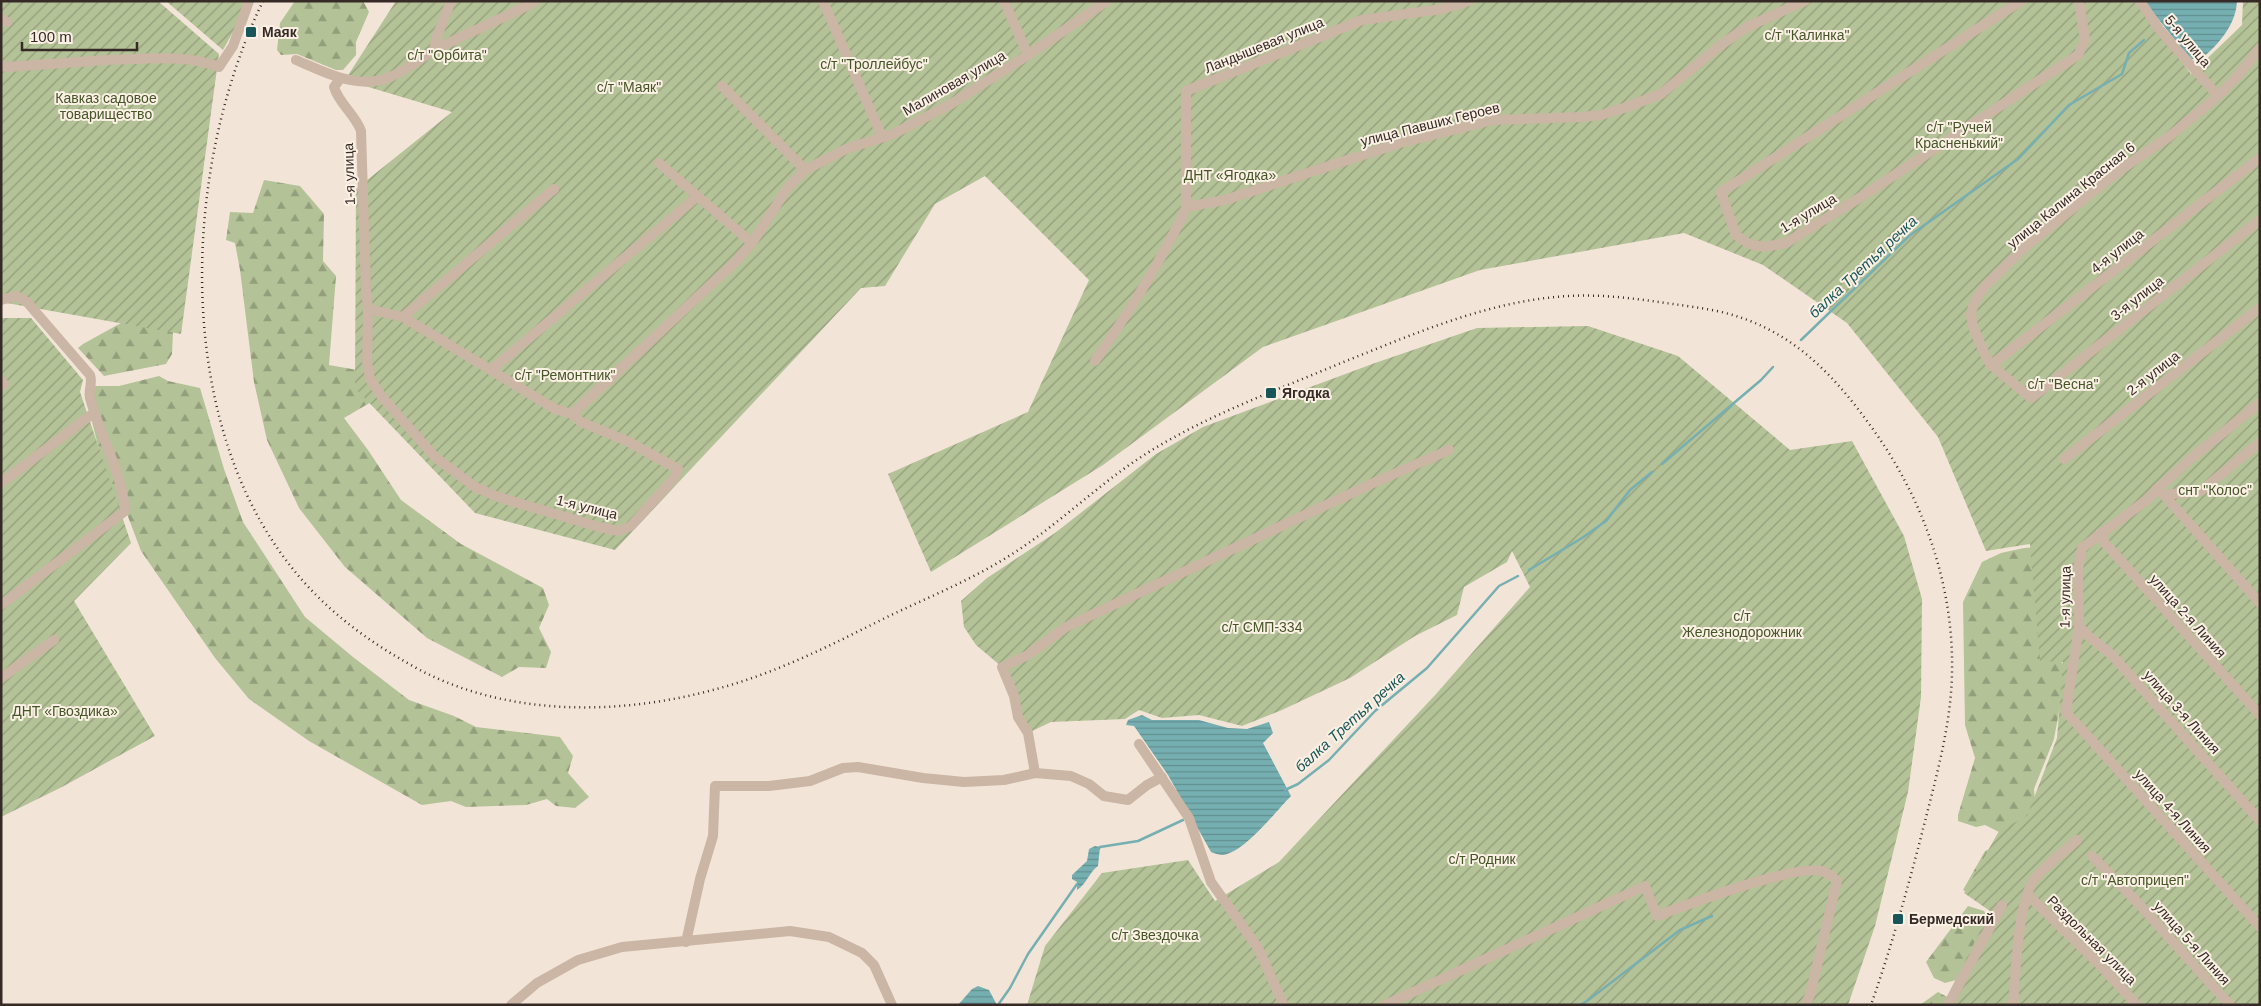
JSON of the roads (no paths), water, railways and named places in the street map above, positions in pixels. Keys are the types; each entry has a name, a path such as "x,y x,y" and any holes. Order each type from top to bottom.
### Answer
{"street":[{"path":"1,65 6,67 94,60 175,57 206,61 219,67 233,46 250,1"},
{"path":"434,51 436,39 451,1"},
{"path":"296,60 340,79 378,81 536,1"},
{"path":"823,1 882,137"},
{"path":"1004,1 1028,55"},
{"name":"Ландышевая улица","path":"1186,207 1186,91 1271,55 1362,20 1442,9 1469,1"},
{"name":"улица Павших Героев","path":"1186,207 1225,200 1341,160 1493,120 1582,117 1601,115 1624,108 1661,94 1722,44 1749,26 1805,1"},
{"name":"1-я улица","path":"2021,1 1721,192 1736,235 1750,244 1764,246 1786,244 2078,55 2085,40 2079,1"},
{"name":"5-я улица","path":"2140,1 2159,28 2218,96"},
{"name":"Малиновая улица","path":"572,414 735,262 752,243 788,187 805,170 846,149 882,137 951,104 1028,55 1103,2"},
{"name":"улица Калина Красная 6","path":"1991,365 1979,342 1972,321 1974,303 1984,287 2025,247 2120,170 2170,136 2218,96 2235,79 2260,48"},
{"name":"1-я улица","path":"340,79 334,87 337,96 357,122 361,131 368,309 367,362 370,379 382,397 435,457 475,487 498,497 599,527 619,531 631,526 675,477 678,469 627,441 581,422 572,414 555,409 403,317 368,309"},
{"path":"722,86 805,170"},
{"name":"4-я улица","path":"1991,365 2260,158"},
{"path":"659,163 752,243"},
{"path":"403,317 554,189"},
{"path":"491,370 698,196"},
{"path":"1095,361 1130,311 1157,266 1183,219 1186,207"},
{"name":"3-я улица","path":"1991,365 2031,398 2260,220"},
{"path":"1,300 17,296 23,298 43,318 90,375 92,380 90,394 115,470 124,506 122,515 1,605"},
{"name":"2-я улица","path":"2064,460 2260,308"},
{"path":"1,380 4,384 1,386"},
{"name":"1-я улица","path":"2066,712 2079,626 2079,555 2082,548 2100,533 2161,492 2194,456 2260,403"},
{"path":"1,483 95,412"},
{"path":"2161,492 2201,490 2260,442"},
{"path":"1035,773 1028,733 1018,717 1014,696 1002,667 1028,655 1066,627 1371,484 1449,450"},
{"path":"2161,492 2260,603"},
{"name":"улица 2-я Линия","path":"2100,533 2110,549 2260,716"},
{"name":"улица 3-я Линия","path":"2079,626 2112,655 2260,821"},
{"path":"1,678 54,640"},
{"name":"улица 4-я Линия","path":"2066,712 2260,927"},
{"path":"1139,744 1189,818 1211,882 1258,948 1284,1005"},
{"path":"686,942 700,879 713,836 715,786 769,786 810,781 843,768 858,767 923,778 964,782 1004,780 1035,773 1071,776 1089,784 1104,796 1128,800 1147,785 1162,777"},
{"path":"2013,1005 2021,919 2028,895 2035,877 2077,840"},
{"name":"улица 5-я Линия","path":"2092,856 2139,904 2230,1005"},
{"path":"1385,1005 1645,886 1658,916 1703,898 1804,870 1825,872 1837,881 1810,994 1805,1005"},
{"name":"Раздольная улица","path":"2028,895 2101,966 2137,1005"},
{"path":"1948,1005 2002,905"},
{"path":"510,1005 537,983 578,960 622,947 790,931 829,937 862,953 874,965 892,1005"}],"water":[{"path":"2144,1 2237,1 2230,26 2220,41 2201,59 2190,59"},
{"path":"1142,715 1152,720 1199,720 1228,728 1247,729 1269,722 1273,733 1263,743 1291,796 1240,847 1231,853 1223,855 1211,852 1168,775 1134,726 1126,725 1128,720"},
{"path":"1095,846 1100,847 1098,866 1077,890 1077,882 1072,879 1072,875 1087,861 1089,849"},
{"path":"978,986 989,990 997,1005 958,1005 972,989"}],"waterway":[{"name":"балка Третья речка","path":"1801,340 1909,236 2018,159 2069,105 2122,74 2129,53 2144,40"},
{"name":"балка Третья речка","path":"1662,464 1761,380 1773,367"},
{"name":"балка Третья речка","path":"1529,570 1606,521 1630,490 1652,472"},
{"name":"балка Третья речка","path":"1285,790 1298,784 1329,760 1375,711 1427,668 1499,586 1518,576"},
{"name":"балка Третья речка","path":"1098,850 1100,847 1138,841 1183,820"},
{"name":"балка Третья речка","path":"998,1005 1010,988 1028,954 1077,884"},
{"path":"1580,1005 1680,930 1712,916"}],"railway":[{"path":"263,1 239,58 221,118 209,181 203,245 203,310 210,374 224,435 246,493 261,523 278,550 297,574 340,617 365,636 420,670 462,688 507,700 553,706 600,707 647,703 693,695 738,683 781,667 995,565 1045,531 1133,462 1197,425 1369,352 1424,330 1481,311 1510,304 1569,296 1621,297 1717,311 1743,318 1789,341 1809,357 1845,393 1877,435 1894,462 1909,489 1933,548 1948,610 1952,673 1949,713 1945,734 1937,774 1911,876 1871,1005"}],"place":[{"name":"Маяк","path":"251,32"},
{"name":"Ягодка","path":"1271,393"},
{"name":"Бермедский","path":"1898,919"}],"park label":[{"name":"с/т \"Калинка\"","path":"1807,35"},
{"name":"с/т \"Орбита\"","path":"447,55"},
{"name":"с/т \"Троллейбус\"","path":"874,64"},
{"name":"с/т \"Маяк\"","path":"629,87"},
{"name":"Кавказ садовое товарищество","path":"106,106"},
{"name":"с/т \"Ручей Красненький\"","path":"1959,136"},
{"name":"ДНТ «Ягодка»","path":"1230,175"},
{"name":"с/т \"Ремонтник\"","path":"565,375"},
{"name":"с/т \"Весна\"","path":"2063,384"},
{"name":"снт \"Колос\"","path":"2215,490"},
{"name":"с/т Железнодорожник","path":"1742,624"},
{"name":"с/т СМП-334","path":"1262,627"},
{"name":"ДНТ «Гвоздика»","path":"65,711"},
{"name":"с/т Родник","path":"1482,859"},
{"name":"с/т \"Автоприцеп\"","path":"2135,880"},
{"name":"с/т Звездочка","path":"1155,935"}]}
